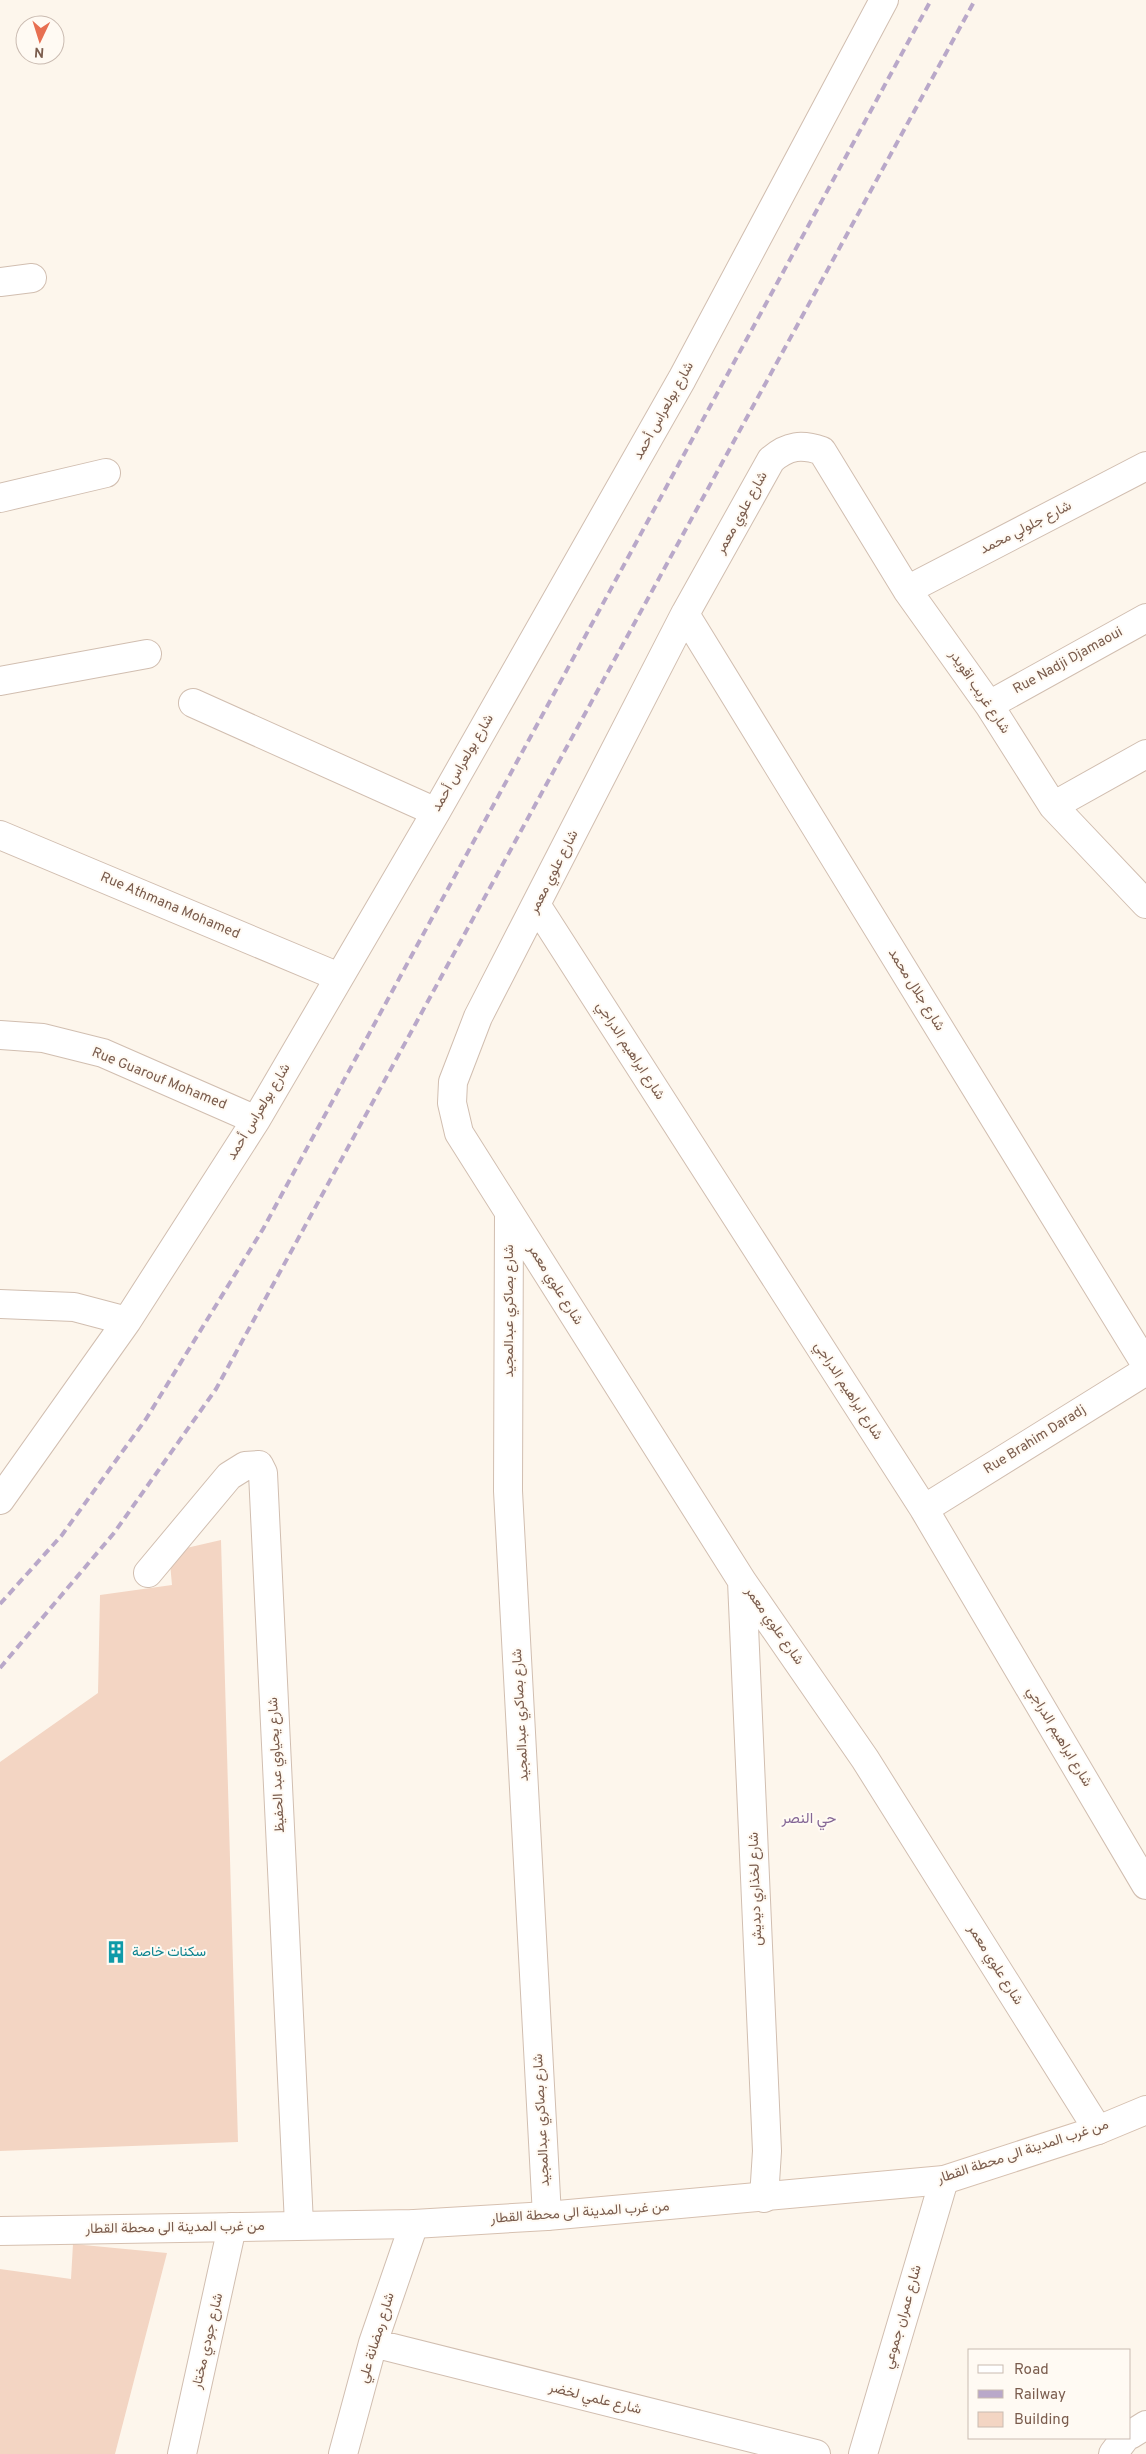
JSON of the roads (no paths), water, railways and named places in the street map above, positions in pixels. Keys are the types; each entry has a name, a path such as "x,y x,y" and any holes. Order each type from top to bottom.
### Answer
{"street":[{"name":"شارع بولعراس أحمد","path":"0,1500 127,1321 256,1120 436,812 682,379 884,0"},
{"path":"0,282 32,278"},
{"name":"شارع علوي معمر","path":"832,465 822,451 806,445 786,450 771,460 685,614 478,1018 453,1082 452,1103 459,1133 509,1214 742,1581 865,1759 1098,2130"},
{"name":"شارع غريب اقويدر","path":"832,465 907,590 989,705 1053,806 1145,902"},
{"name":"شارع جلولي محمد","path":"907,590 1146,466"},
{"path":"0,498 106,473"},
{"name":"شارع جلال محمد","path":"685,614 1146,1366"},
{"name":"Rue Nadji Djamaoui","path":"989,705 1146,618"},
{"path":"0,681 147,654"},
{"path":"193,703 436,812"},
{"path":"1053,806 1146,754"},
{"name":"Rue Athmana Mohamed","path":"0,835 339,977"},
{"name":"شارع ابراهيم الدراجي","path":"537,906 924,1509 1146,1885"},
{"name":"Rue Guarouf Mohamed","path":"0,1035 43,1038 103,1053 256,1120"},
{"name":"شارع بصاكري عبدالمجيد","path":"509,1214 508,1491 547,2216"},
{"path":"0,1304 74,1307 127,1321"},
{"name":"Rue Brahim Daradj","path":"924,1509 1146,1371"},
{"name":"شارع يحياوي عبد الحفيظ","path":"148,1573 229,1476 244,1466 259,1465 263,1473 299,2224"},
{"name":"شارع لخذاري ديديش","path":"742,1581 767,2151 764,2198"},
{"name":"من غرب المدينة الى محطة القطار","path":"0,2231 299,2224 414,2224 547,2216 764,2198 944,2180 1098,2130 1146,2110"},
{"name":"شارع عمران جموعي","path":"863,2454 944,2180"},
{"name":"شارع رمضانة علي","path":"343,2454 373,2344 414,2224"},
{"name":"شارع جودي مختار","path":"182,2454 232,2227"},
{"name":"شارع علمي لخضر","path":"373,2344 816,2454"},
{"path":"1131,2434 1146,2425"},
{"path":"1113,2454 1124,2439"}],"railway":[{"path":"0,1604 62,1535 146,1419 263,1229 931,0"},
{"path":"0,1668 114,1533 216,1389 975,0"}],"place":[{"name":"سكنات خاصة","path":"116,1952"}],"district":[{"name":"حي النصر","path":"809,1819"}]}
